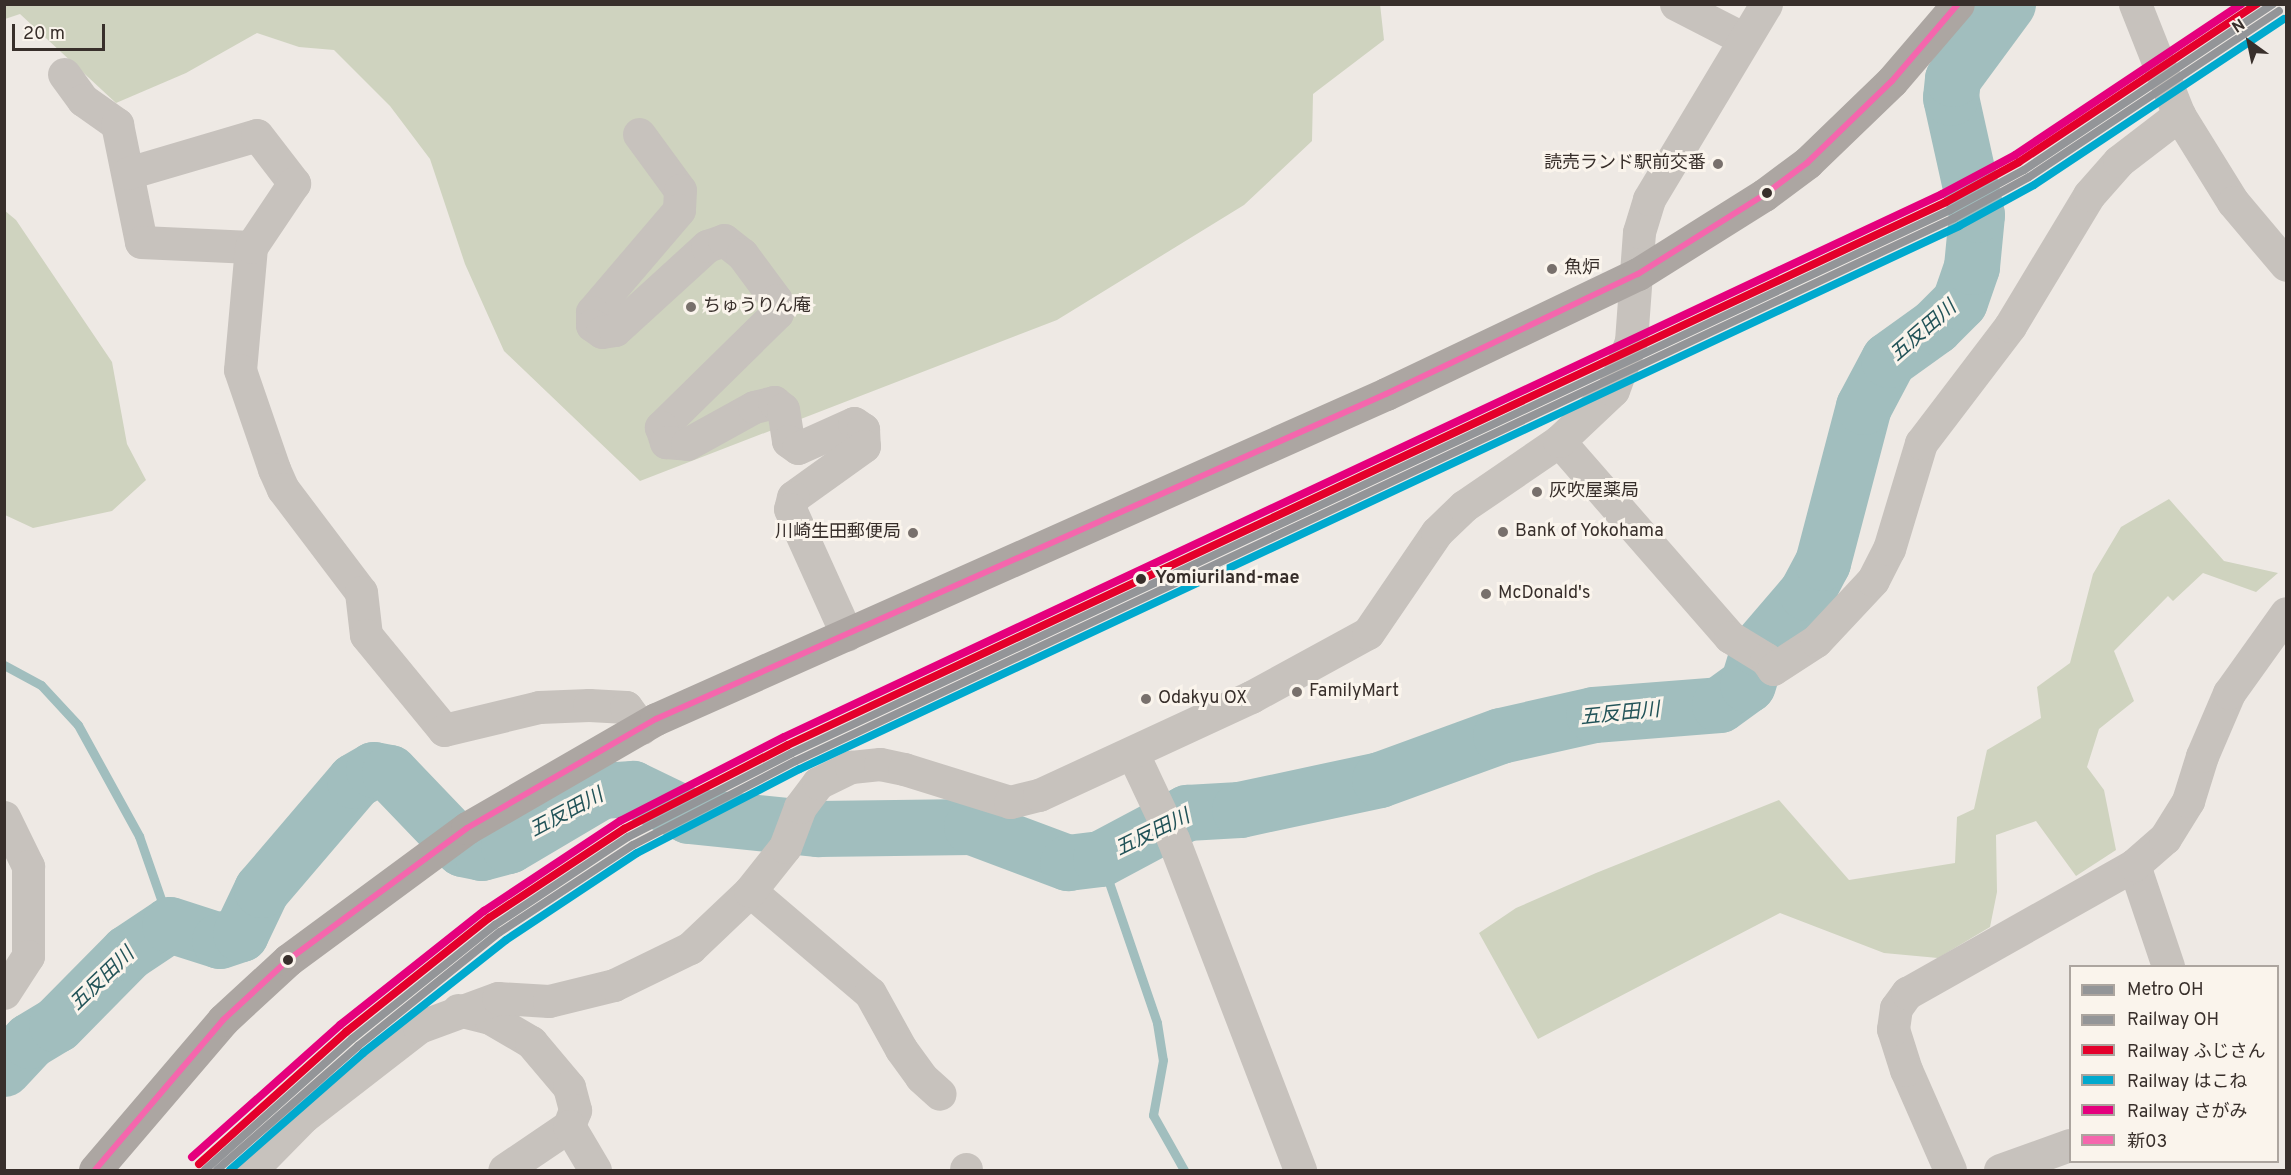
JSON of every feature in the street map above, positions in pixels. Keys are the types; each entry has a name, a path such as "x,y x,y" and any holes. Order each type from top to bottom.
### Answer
{"main road":[{"path":"95,1170 223,1020 288,960 467,828 640,728 1386,394 1638,274 1764,195 1807,162 1892,81 1958,4"}],"street":[{"path":"1676,4 1744,39"},
{"path":"251,1170 303,1117 370,1061 419,1027 458,1010 498,998 549,1002 614,985 690,948 750,891 785,847 800,807 818,783 851,767 880,764 904,769 1010,802 1039,795 1133,754 1327,658 1368,633 1391,604 1437,532 1464,506 1559,441 1613,390 1631,341 1638,274 1639,232 1649,199 1766,4"},
{"path":"2135,4 2179,115 2233,202 2286,264"},
{"path":"64,74 83,100 117,124 141,242 251,247"},
{"path":"1559,441 1670,572 1737,643 1766,659 1773,669 1816,641 1873,580 1889,549 1921,443 2010,326 2065,228 2089,195 2120,161 2179,115"},
{"path":"639,134 680,190 679,210 592,312 592,325 602,332 615,330 707,246 724,240 742,254 776,300 777,313 661,427 666,442 687,444 754,407 774,402 783,409 788,441 798,448 854,423 863,429 864,446 793,497 790,509 847,635"},
{"path":"128,173 257,135 294,183 251,247 240,370 283,489 361,592 366,635 444,730 539,707 589,705 626,707 640,728"},
{"path":"1950,1170 1906,1070 1893,1029 1896,1008 1907,993 2134,865 2165,838 2188,801 2202,756 2229,693 2286,613"},
{"path":"1133,754 1173,838 1300,1170"},
{"path":"4,817 28,866 28,956 4,993"},
{"path":"2134,865 2168,965"},
{"path":"750,891 870,993 908,1059 940,1094"},
{"path":"458,1010 490,1018 531,1042 569,1087 575,1110 569,1126 504,1170"},
{"path":"569,1126 595,1170"},
{"path":"2000,1170 2069,1145"}],"green space":[{"path":"5,4 1380,4 1384,40 1313,94 1312,141 1244,205 1057,320 640,481 504,351 465,264 430,159 390,106 334,50 299,47 257,33 186,73 116,103 20,14 5,19"},
{"path":"4,210 16,220 112,362 127,444 146,480 112,511 33,528 5,515"},
{"path":"2169,499 2224,561 2278,573 2256,592 2203,573 2173,601 2168,596 2114,651 2134,701 2099,729 2087,767 2104,790 2116,850 2076,876 2036,821 1996,835 1997,892 1990,927 1938,958 1884,953 1780,913 1538,1039 1479,933 1516,908 1596,873 1779,800 1849,880 1955,863 1957,817 1974,809 1987,750 2041,718 2037,687 2070,663 2093,574 2121,527"}],"waterway":[{"name":"五反田川","path":"4,1069 30,1041 57,1025 128,953 170,925 220,941 241,934 262,890 355,781 374,770 390,773 463,849 482,853 509,846 602,791 633,789 689,816 818,829 972,827 1068,863 1101,859 1187,813 1240,810 1380,780 1501,736 1594,715 1720,705 1748,685 1759,649 1807,593 1823,563 1864,407 1889,360 1935,327 1960,302 1972,267 1977,215 1951,98 1953,79 2008,4"},
{"path":"4,665 41,685 78,725 139,836 170,925"},
{"path":"1101,859 1157,1023 1163,1060 1153,1115 1184,1170"}],"metro line":[{"name":"OH","path":"205,1170 352,1039 495,925 628,837 792,753 1950,210 2024,170 2273,4"}],"rail line":[{"name":"さがみ","path":"192,1157 340,1025 484,911 620,821 784,737 1942,194 2015,155 2241,4"},
{"name":"ふじさん","path":"199,1164 346,1032 489,918 624,829 788,745 1946,202 2019,162 2257,4"},
{"name":"OH","path":"217,1170 358,1046 500,932 633,845 796,761 1954,218 2029,177 2279,11"},
{"name":"はこね","path":"230,1170 363,1053 506,940 637,853 800,769 1959,226 2034,185 2284,19"}],"transit line":[{"name":"新03","path":"95,1170 223,1020 288,960 467,828 656,719 1386,394 1638,274 1764,195 1807,163 1892,81 1958,4"}],"place":[{"name":"読売ランド駅前交番","path":"1718,164"},
{"name":"魚炉","path":"1552,269"},
{"name":"ちゅうりん庵","path":"691,307"},
{"name":"灰吹屋薬局","path":"1537,492"},
{"name":"Bank of Yokohama","path":"1503,532"},
{"name":"川崎生田郵便局","path":"913,533"},
{"name":"Yomiuriland-mae","path":"1141,579"},
{"name":"McDonald's","path":"1486,594"},
{"name":"FamilyMart","path":"1297,692"},
{"name":"Odakyu OX","path":"1146,699"}]}
